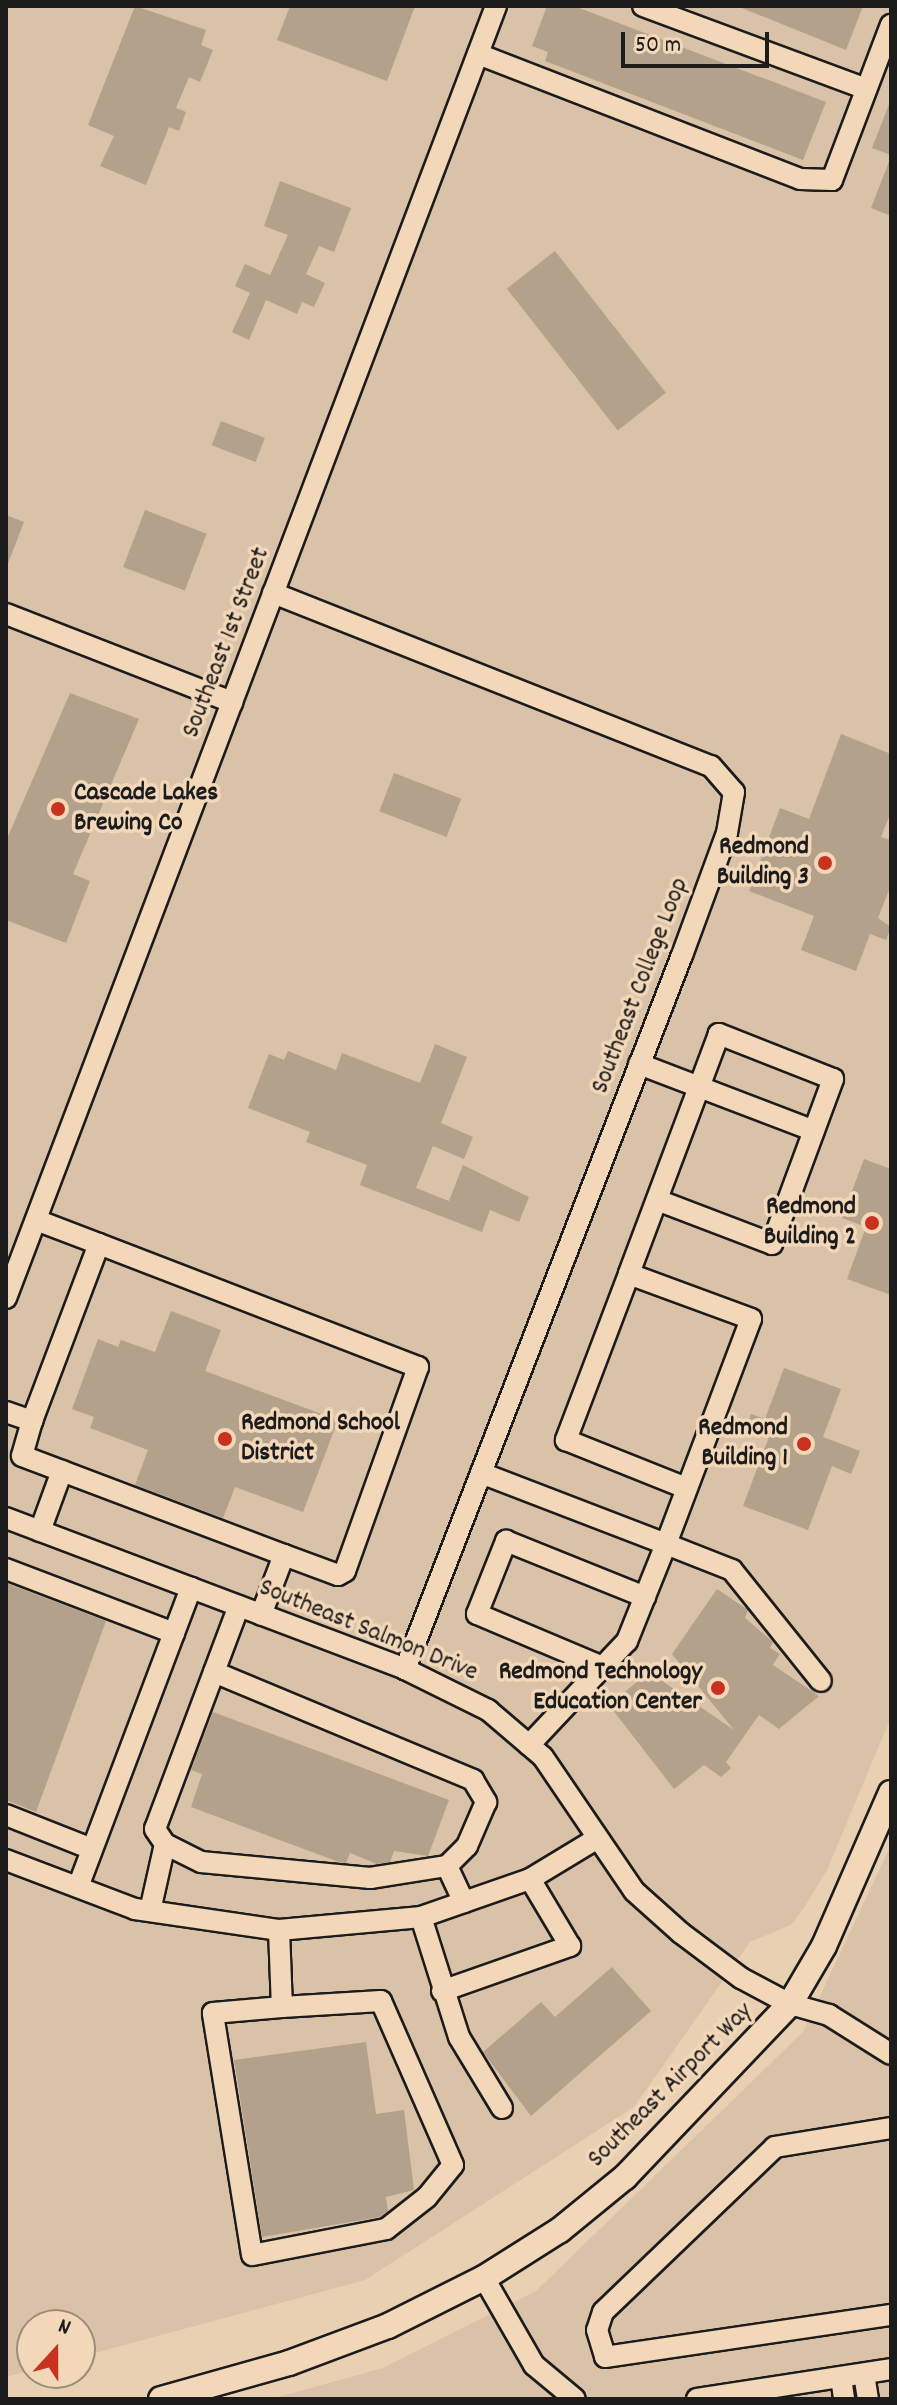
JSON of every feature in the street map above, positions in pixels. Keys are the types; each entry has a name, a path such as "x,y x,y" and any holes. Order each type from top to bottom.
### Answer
{"main road":[{"name":"Southeast Airport Way","path":"161,2399 289,2363 388,2326 484,2278 560,2230 625,2177 790,2004 824,1946 891,1793"}],"street":[{"name":"Southeast 1st Street","path":"6,1298 496,6"},
{"path":"643,6 866,89"},
{"path":"478,54 800,179 832,180 891,25"},
{"name":"Southeast College Loop","path":"273,593 711,766 727,779 734,792 727,833 405,1669"},
{"path":"6,614 232,702"},
{"path":"657,1200 772,1244 833,1079 719,1034 566,1440 686,1488"},
{"path":"639,1064 814,1131"},
{"path":"36,1220 99,1244 418,1367 345,1571 338,1575 22,1456 32,1421 99,1244"},
{"path":"529,1745 605,1668 627,1641 751,1319 629,1274"},
{"path":"6,1412 32,1421"},
{"path":"40,1531 62,1471"},
{"path":"481,1473 732,1570 821,1681"},
{"name":"Southeast Salmon Drive","path":"6,1518 405,1669 488,1710 529,1745 634,1891 681,1933 790,2004 829,2015 891,2054"},
{"path":"605,1668 477,1614 506,1541 645,1597"},
{"path":"261,1615 284,1555"},
{"path":"6,1569 174,1633"},
{"path":"78,1887 191,1588"},
{"path":"214,1672 473,1780 486,1802 467,1846 447,1866 370,1878 201,1862 165,1844 155,1829 214,1672 239,1606"},
{"path":"6,1815 92,1849"},
{"path":"6,1860 150,1911 279,1930 421,1917 530,1879 596,1839"},
{"path":"150,1911 165,1844"},
{"path":"447,1866 464,1902"},
{"path":"442,1991 570,1946 530,1879"},
{"path":"421,1917 459,2037 502,2108"},
{"path":"279,1930 282,2007"},
{"path":"381,2001 453,2165 427,2197 386,2229 252,2255 213,2013 282,2007 381,2001"},
{"path":"891,2128 775,2147 603,2312 597,2330 605,2357 891,2315"},
{"path":"484,2278 534,2365 575,2399"},
{"path":"844,2399 852,2375 863,2362 891,2356"},
{"path":"697,2399 891,2369"},
{"path":"852,2375 868,2399"}],"shaded area":[{"path":"6,6 891,6 891,1717 827,1870 803,1909 791,1925 750,1942 634,2107 365,2280 96,2353 96,2309 16,2309 16,2374 6,2377"},
{"path":"891,1845 891,2399 271,2399 383,2368 536,2291 803,2032"}],"building":[{"path":"135,6 206,30 201,45 213,50 200,82 189,77 176,108 186,112 179,131 169,127 146,185 100,166 114,136 88,125"},
{"path":"290,6 415,6 387,81 277,40"},
{"path":"547,6 574,6 826,102 803,160 545,61 548,52 532,46"},
{"path":"737,6 863,6 846,50"},
{"path":"891,102 891,155 872,148"},
{"path":"891,159 891,216 871,208"},
{"path":"280,181 351,208 334,252 319,246 306,274 325,283 314,307 302,302 297,314 266,300 249,340 232,332 250,293 235,286 245,264 270,275 288,235 264,226"},
{"path":"555,251 666,393 618,430 507,289"},
{"path":"221,421 265,438 256,462 212,445"},
{"path":"145,510 207,534 185,591 123,567"},
{"path":"6,515 24,522 7,566 6,565"},
{"path":"70,693 139,719 73,874 90,881 66,943 6,920 6,841"},
{"name":"Redmond Building 3","path":"841,734 891,754 891,812 881,837 891,840 891,885 878,918 891,927 886,940 870,934 856,971 801,950 814,916 749,891 780,808 809,819"},
{"path":"394,773 461,799 447,837 379,811"},
{"path":"435,1044 467,1057 441,1123 473,1137 464,1159 433,1146 416,1188 449,1201 463,1165 529,1197 519,1222 490,1210 482,1232 360,1185 367,1165 306,1142 310,1132 248,1108 269,1054 284,1060 288,1051 336,1070 342,1053 420,1083"},
{"name":"Redmond Building 2","path":"864,1159 891,1169 891,1295 847,1279 866,1227 842,1218"},
{"name":"Redmond School District","path":"171,1311 221,1330 205,1371 338,1420 303,1512 235,1487 223,1518 135,1485 148,1450 90,1428 94,1417 72,1409 98,1339 118,1347 121,1340 155,1352"},
{"name":"Redmond Building 1","path":"784,1368 841,1389 823,1437 860,1451 851,1474 832,1466 808,1530 743,1506 769,1437 746,1428 751,1414 765,1419"},
{"path":"6,1583 106,1621 36,1812 6,1800"},
{"name":"Redmond Technology Education Center","path":"717,1589 748,1610 745,1618 773,1642 770,1648 780,1654 773,1665 819,1696 779,1729 759,1715 726,1762 731,1768 721,1777 704,1765 674,1789 609,1705 649,1672 734,1730 672,1654"},
{"path":"213,1712 449,1800 428,1856 394,1851 390,1862 377,1864 350,1853 346,1863 339,1862 191,1807 202,1774 191,1770"},
{"path":"612,1967 651,2011 531,2116 483,2052 541,2002 555,2017"},
{"path":"366,2042 376,2114 404,2110 414,2190 386,2197 388,2211 380,2217 262,2237 234,2060"}],"place":[{"name":"Cascade Lakes Brewing Co","path":"58,809"},
{"name":"Redmond Building 3","path":"825,863"},
{"name":"Redmond Building 2","path":"872,1223"},
{"name":"Redmond School District","path":"225,1439"},
{"name":"Redmond Building 1","path":"804,1444"},
{"name":"Redmond Technology Education Center","path":"718,1688"}]}
